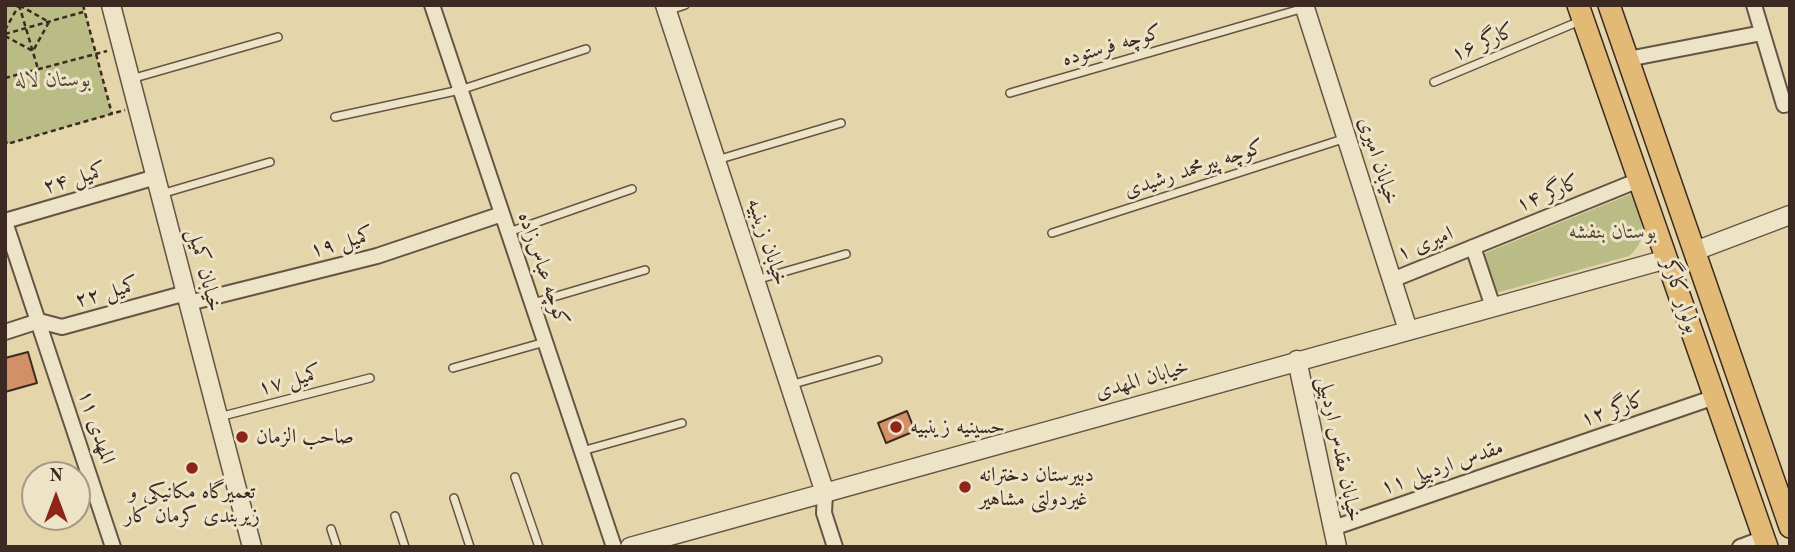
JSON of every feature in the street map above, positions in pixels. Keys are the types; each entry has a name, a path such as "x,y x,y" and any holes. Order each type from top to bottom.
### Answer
{"main road":[{"name":"بولوار کارگر","path":"1609,5 1790,527"},
{"name":"بولوار کارگر","path":"1581,13 1765,542"},
{"path":"1733,450 1761,441"}],"street":[{"name":"خیابان کمیل","path":"111,5 252,547"},
{"name":"کوچه عباس‌زاده","path":"432,5 614,547"},
{"path":"1754,5 1787,104"},
{"name":"خیابان امیری","path":"1304,7 1408,330"},
{"name":"خیابان زینبیه","path":"666,8 825,493"},
{"path":"1628,59 1762,33"},
{"name":"کارگر ۱۴","path":"1473,247 1639,180"},
{"name":"کمیل ۲۴","path":"5,221 158,186"},
{"name":"کمیل ۱۹","path":"188,298 377,256 502,214"},
{"path":"1695,251 1790,215"},
{"name":"المهدی ۱۱","path":"5,221 113,547"},
{"path":"1473,247 1493,307"},
{"name":"امیری ۱","path":"1392,280 1473,247"},
{"name":"خیابان المهدی","path":"630,547 1667,258"},
{"name":"کمیل ۲۲","path":"39,321 61,327 188,298"},
{"path":"5,332 39,321"},
{"name":"خیابان مقدس اردبیلی","path":"1297,360 1338,547"},
{"name":"کارگر ۱۲","path":"1524,463 1715,397"},
{"name":"مقدس اردبیلی ۱۱","path":"1333,528 1524,463"},
{"path":"825,493 824,513 835,547"},
{"path":"1740,547 1765,542"}],"lane":[{"path":"666,8 685,5"},
{"name":"کوچه فرستوده","path":"1010,93 1304,7"},
{"name":"کارگر ۱۶","path":"1434,82 1581,13"},
{"path":"131,79 278,37"},
{"path":"335,117 460,90 586,48"},
{"path":"716,160 841,123"},
{"name":"کوچه پیرمحمد رشیدی","path":"1052,233 1346,138"},
{"path":"158,186 270,162"},
{"path":"508,232 632,189"},
{"path":"755,280 846,254"},
{"path":"532,303 645,270"},
{"path":"453,368 545,342"},
{"path":"790,385 878,360"},
{"name":"کمیل ۱۷","path":"219,418 370,378"},
{"path":"582,452 682,423"},
{"path":"515,477 539,547"},
{"path":"454,498 470,547"},
{"path":"395,516 405,547"},
{"path":"331,529 337,547"}],"path":[{"path":"19,5 49,22"},
{"path":"5,33 19,5 38,69"},
{"path":"5,139 6,145 112,114 83,5"},
{"path":"5,33 84,12"},
{"path":"33,51 49,22"},
{"path":"5,33 33,51"},
{"path":"5,78 95,54"}],"green space":[{"name":"بوستان لاله","path":"5,5 83,5 112,114 7,144"},
{"name":"بوستان بنفشه","path":"1631,194 1642,226 1642,234 1636,249 1629,256 1496,293 1483,254"}],"building":[{"path":"28,352 37,383 5,392 5,358"},
{"name":"حسینیه زینبیه","path":"907,411 915,431 886,443 878,423"}],"place":[{"name":"حسینیه زینبیه","path":"896,427"},
{"name":"صاحب الزمان","path":"242,437"},
{"name":"تعمیرگاه مکانیکی و زیربندی کرمان کار","path":"192,468"},
{"name":"دبیرستان دخترانه غیردولتی مشاهیر","path":"965,487"}]}
